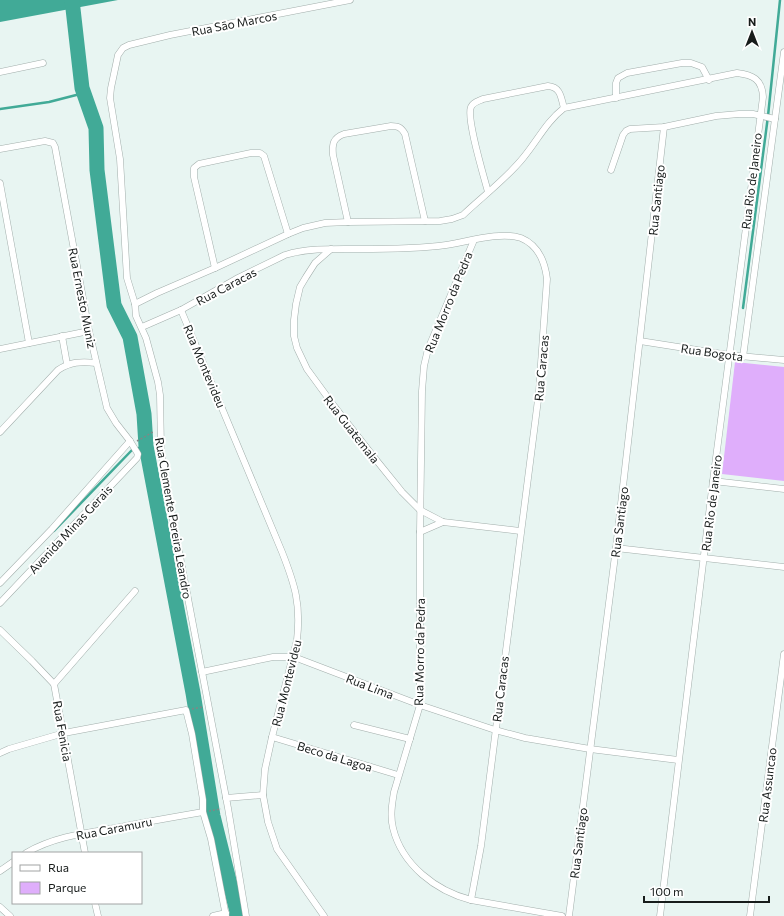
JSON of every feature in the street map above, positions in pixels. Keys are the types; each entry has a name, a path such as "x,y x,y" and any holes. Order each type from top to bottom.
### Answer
{"street":[{"name":"Rua Sāo Marcos","path":"120,51 129,45 170,35 350,0"},
{"name":"Rua Clemente Pereira Leandro","path":"120,51 112,79 110,98 120,159 127,278 135,304 136,316 142,327 154,362 158,382 160,395 159,428 165,476 226,798 246,916"},
{"name":"Rua Rio de Janeiro","path":"743,356 784,52"},
{"path":"135,304 288,234 315,225 348,222 440,221 463,215 520,162 554,116 564,108 616,98 709,80 702,67 691,62 682,62 627,74 618,78 616,83 616,98"},
{"path":"0,72 43,63"},
{"name":"Rua Rio de Janeiro","path":"660,916 713,481 763,97 763,90 758,81 752,76 746,74 737,73 709,80"},
{"path":"488,192 470,120 471,107 475,102 483,99 553,86 558,89 564,108"},
{"path":"612,170 621,138 626,131 664,127 716,116 746,113 774,119"},
{"path":"348,222 333,155 332,148 334,140 338,136 344,134 391,126 402,128 405,134 425,221"},
{"name":"Rua Santiago","path":"569,916 616,548 664,127"},
{"name":"Rua Ernesto Muniz","path":"0,150 45,141 53,143 55,147 89,331 107,408 116,423 133,443 138,454"},
{"path":"215,268 194,177 194,168 199,164 251,153 260,153 264,156 288,234"},
{"path":"0,183 29,343"},
{"name":"Rua Caracas","path":"142,327 181,310 236,280 285,255 294,252 331,249 445,245 501,236 520,238 534,247 541,256 546,270 547,288 539,392 520,531 481,846 471,900"},
{"name":"Rua Morro da Pedra","path":"474,240 428,350 424,366 422,391 420,510 420,705 398,775 392,804 392,827 396,840 408,859 423,876 445,891 471,900 562,916"},
{"name":"Rua Guatemala","path":"331,249 315,263 300,287 296,304 294,336 297,348 307,369 334,406 402,492 420,510 443,522 520,531"},
{"name":"Rua Montevideu","path":"181,310 292,580 297,597 299,623 294,658 272,737 265,768 263,795 268,822 278,849 285,862 324,916"},
{"path":"0,349 89,331"},
{"path":"62,336 66,364"},
{"name":"Rua Bogota","path":"640,341 730,355 784,360"},
{"path":"0,432 50,378 66,364 86,362 96,363"},
{"name":"Avenida Minas Gerais","path":"0,583 133,443"},
{"name":"Avenida Minas Gerais","path":"0,603 137,458 138,454"},
{"path":"713,481 784,490"},
{"path":"420,532 443,522"},
{"path":"616,548 784,567"},
{"path":"54,684 134,591"},
{"name":"Rua Fenicia","path":"0,630 54,684 85,852"},
{"name":"Rua Assuncao","path":"750,916 784,654"},
{"name":"Rua Lima","path":"202,672 273,657 294,658 420,705 495,730 525,738 590,749 678,760"},
{"path":"0,753 64,733 188,710 205,812 226,915 212,916"},
{"path":"354,725 410,739"},
{"name":"Beco da Lagoa","path":"272,737 398,775"},
{"path":"226,798 263,795"},
{"name":"Rua Caramuru","path":"28,852 51,841 81,834 205,812"},
{"path":"0,871 12,863"},
{"path":"95,904 98,916"},
{"path":"0,907 10,916"}],"path":[{"path":"133,443 156,430"},
{"path":"188,710 204,707"},
{"path":"205,812 224,808"}],"green space":[{"path":"735,362 784,367 784,481 722,474"}],"shaded area":[{"path":"0,0 118,0 0,22"}],"waterway":[{"path":"72,0 82,88 96,128 97,170 114,305 130,337 144,414 146,446 193,693 213,816 237,912 236,916"},
{"path":"743,308 768,116 780,0"},
{"path":"0,109 49,102 84,93"},
{"path":"54,531 132,450 146,446"}]}
